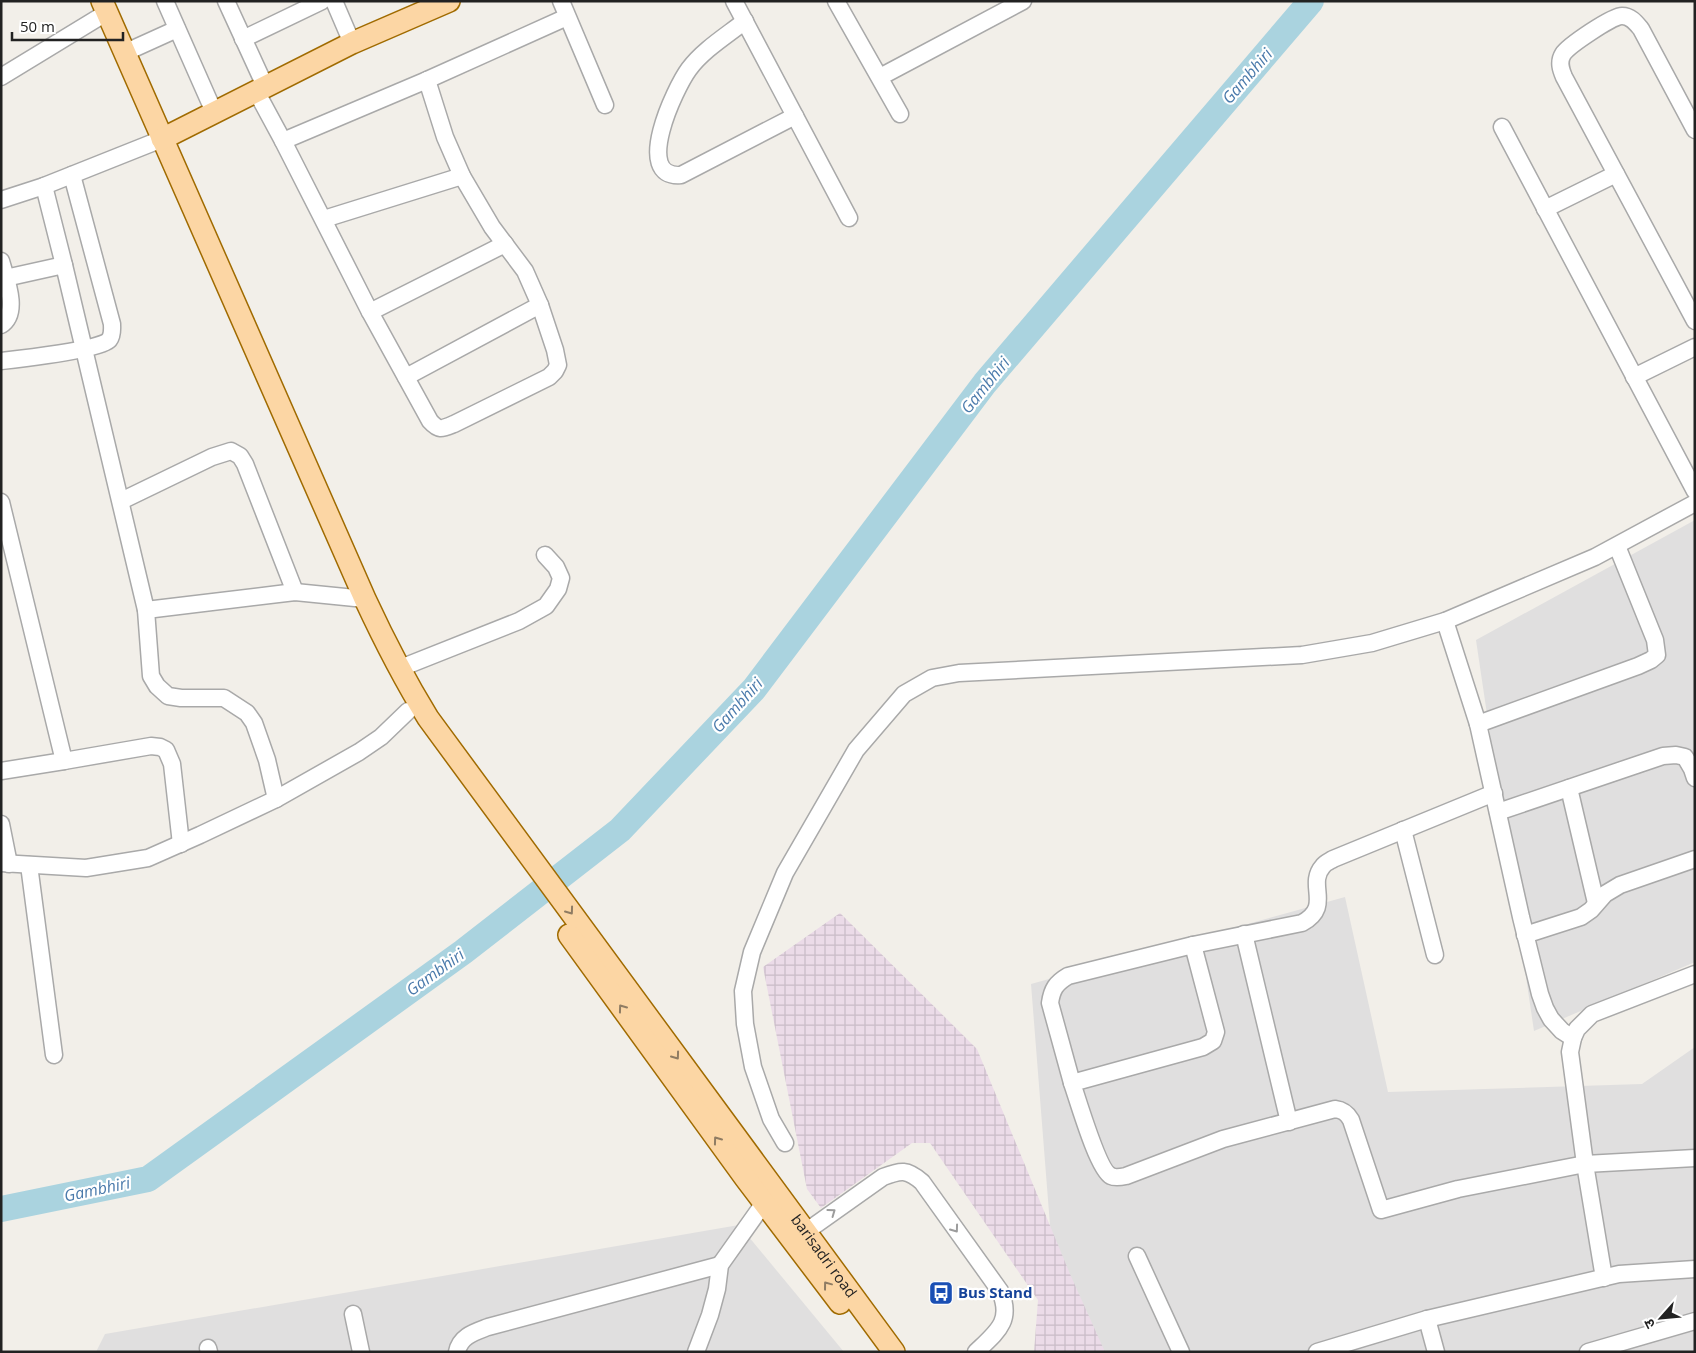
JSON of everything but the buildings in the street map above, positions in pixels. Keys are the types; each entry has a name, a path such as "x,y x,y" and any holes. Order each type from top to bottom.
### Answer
{"main road":[{"path":"162,138 352,43 449,1"},
{"path":"104,7 365,599 395,662 428,718 750,1170"},
{"path":"395,662 389,666 390,674 408,711 750,1170"},
{"name":"barisadri road","path":"750,1170 764,1203 800,1236 877,1352"},
{"name":"barisadri road","path":"750,1170 800,1236 894,1352"}],"street":[{"path":"164,1 214,112"},
{"path":"226,1 244,39 261,89 283,142 370,312 430,421 441,429 549,377 558,365 540,305 525,271 492,227 462,176 445,137 427,80"},
{"path":"244,39 322,1"},
{"path":"334,1 352,43"},
{"path":"734,1 849,218"},
{"path":"836,1 900,114"},
{"path":"880,77 1023,1"},
{"path":"1,77 104,7"},
{"path":"283,142 427,80 564,9 605,105"},
{"path":"1695,130 1641,29 1632,19 1623,16 1606,22 1562,55 1561,68 1564,77 1695,321"},
{"path":"745,21 702,55 689,69 680,84 669,108 659,140 658,162 662,170 672,176 681,175 795,116"},
{"path":"124,53 176,29"},
{"path":"1502,128 1695,491"},
{"path":"1,200 44,186 162,138"},
{"path":"1545,209 1616,174"},
{"path":"1,361 83,349 104,344 109,340 112,333 112,324 72,175"},
{"path":"324,219 462,176"},
{"path":"44,186 146,610 151,676 157,686 168,696 181,698 224,698 246,712 254,723 267,760 276,799"},
{"path":"370,312 505,244"},
{"path":"1,261 3,279 11,306 6,322 1,325"},
{"path":"3,279 64,265"},
{"path":"406,377 540,305"},
{"path":"1634,377 1695,347"},
{"path":"121,501 212,457 231,451 240,456 246,464 296,592"},
{"path":"1,502 64,761"},
{"path":"785,1143 771,1119 754,1068 745,1024 743,991 752,952 785,873 856,750 904,694 932,678 959,673 1026,671 1302,655 1372,643 1446,621 1596,557 1695,502"},
{"path":"1478,724 1638,666 1657,655 1655,640 1617,546"},
{"path":"395,662 519,621 546,606 558,589 561,578 556,567 545,555"},
{"path":"146,610 296,592 365,599"},
{"path":"1446,621 1478,724 1525,935 1545,1008 1558,1027 1572,1038"},
{"path":"1,824 5,864 86,868 148,858 276,799 359,752 381,737 408,711"},
{"path":"1,771 151,746 160,747 166,750 172,764 181,844"},
{"path":"1498,812 1663,756 1676,755 1685,757 1695,778"},
{"path":"1569,788 1596,903"},
{"path":"1494,793 1333,859 1323,866 1318,874 1319,900 1316,911 1310,918 1302,922 1193,945 1068,976 1058,981 1051,992 1050,1003 1072,1084 1103,1169 1110,1176 1126,1176 1223,1139 1334,1110 1341,1110 1348,1114 1381,1210 1458,1189 1585,1164 1695,1158"},
{"path":"1403,830 1435,954"},
{"path":"1525,935 1582,917 1605,894 1620,885 1695,859"},
{"path":"29,865 54,1055"},
{"path":"1244,934 1289,1122"},
{"path":"1072,1084 1203,1047 1213,1041 1216,1032 1193,945"},
{"path":"1604,1278 1585,1164 1570,1052 1572,1038 1577,1029 1592,1014 1695,974"},
{"path":"800,1236 883,1177 899,1171 912,1174 922,1182 1000,1291 1005,1304 1004,1319 998,1331 976,1352"},
{"path":"696,1352 710,1315 717,1288 720,1265 764,1203"},
{"path":"1137,1256 1181,1352"},
{"path":"457,1352 462,1339 475,1332 720,1265"},
{"path":"1317,1352 1342,1348 1426,1319 1619,1274 1695,1269"},
{"path":"353,1314 362,1352"},
{"path":"1426,1319 1436,1352"},
{"path":"1588,1352 1695,1321"}],"shaded area":[{"path":"1695,520 1695,962 1534,1031 1476,640"},
{"path":"1345,897 1388,1092 1642,1084 1695,1047 1695,1352 1060,1352 1031,984"},
{"path":"840,913 977,1049 1070,1274 1105,1352 1034,1352 1038,1300 930,1143 912,1143 821,1208 807,1189 763,967"},
{"path":"739,1225 844,1352 96,1352 105,1334"}],"waterway":[{"name":"Gambhiri","path":"1,1209 148,1179 463,952 620,830 754,689 985,383 1311,1"}],"place":[{"name":"Bus Stand","path":"941,1293"}]}
